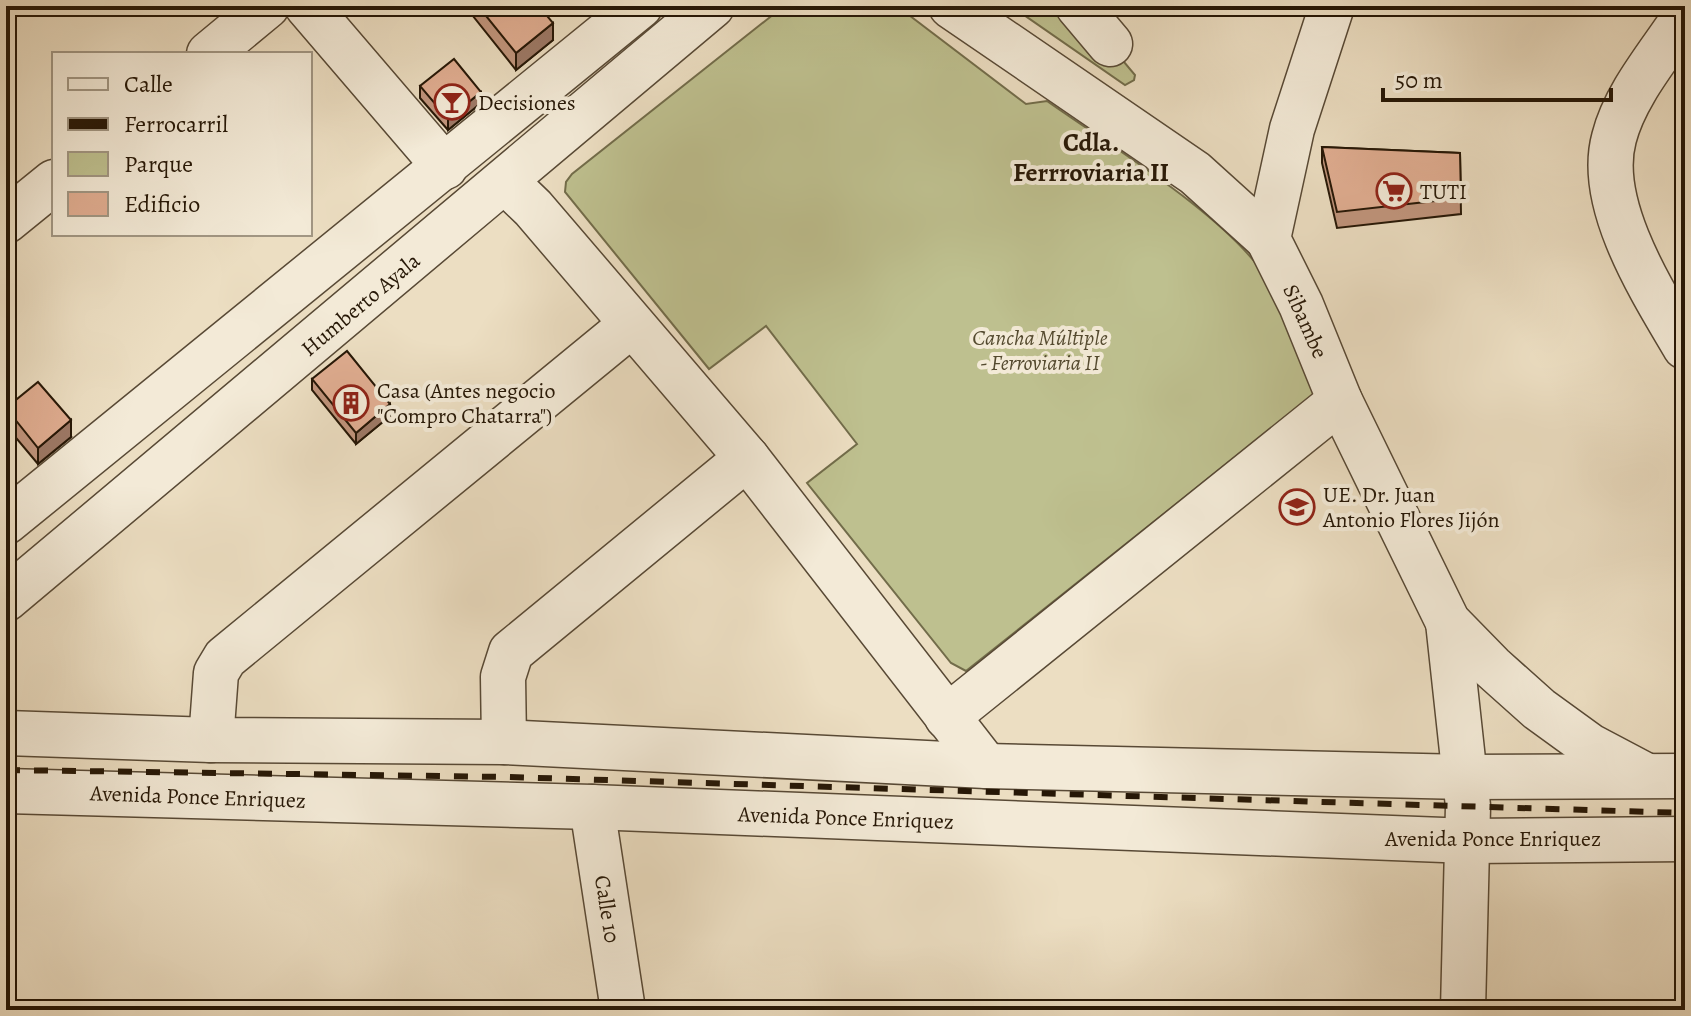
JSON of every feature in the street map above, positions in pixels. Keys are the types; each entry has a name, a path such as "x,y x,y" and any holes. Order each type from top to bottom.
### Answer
{"street":[{"path":"211,52 267,6"},
{"path":"307,6 445,167"},
{"name":"Humberto Ayala","path":"6,599 712,6"},
{"path":"951,6 1195,173 1268,239 1292,129 1332,6"},
{"path":"1078,6 1110,44"},
{"path":"6,522 445,167 616,14"},
{"path":"1685,16 1627,107 1614,138 1609,177 1618,214 1660,305 1685,347"},
{"path":"506,182 533,208 747,458 986,766"},
{"path":"6,221 52,184"},
{"name":"Sibambe","path":"1268,239 1301,305 1340,401 1448,622 1539,709 1590,746 1665,776"},
{"path":"211,740 216,673 225,658 631,325"},
{"path":"947,717 1340,401"},
{"path":"504,742 503,677 511,652 747,458"},
{"name":"Sibambe","path":"1448,622 1469,841 1463,1010"},
{"path":"6,733 211,740 504,742 986,766 1465,777 1665,776"},
{"name":"Avenida Ponce Enriquez","path":"6,791 592,807 1469,841 1685,839"},
{"name":"Calle 10","path":"592,807 623,1010"}],"green space":[{"name":"Cancha Múltiple - Ferroviaria II","path":"784,6 897,6 1026,104 1047,101 1166,183 1225,231 1267,279 1288,320 1317,392 966,671 951,663 807,483 857,444 766,326 709,369 565,192 566,182 572,174"},
{"path":"1011,6 1077,6 1135,75 1134,80 1125,85"}],"building":[{"path":"478,6 539,6 553,23 516,53"},
{"name":"Decisiones","path":"454,59 481,92 448,119 420,86"},
{"name":"TUTI","path":"1322,147 1460,153 1461,198 1337,212"},
{"name":"Casa (Antes negocio \"Compro Chatarra\")","path":"347,351 390,404 356,433 312,379"},
{"path":"38,382 71,420 38,448 6,408"}],"railway":[{"path":"6,770 507,777 1685,813"}],"place":[{"name":"Decisiones","path":"452,102"},
{"name":"TUTI","path":"1394,191"},
{"name":"Casa (Antes negocio \"Compro Chatarra\")","path":"351,403"},
{"name":"UE. Dr. Juan Antonio Flores Jijón","path":"1297,507"}],"district":[{"name":"Cdla. Ferrroviaria II","path":"1091,157"}]}
